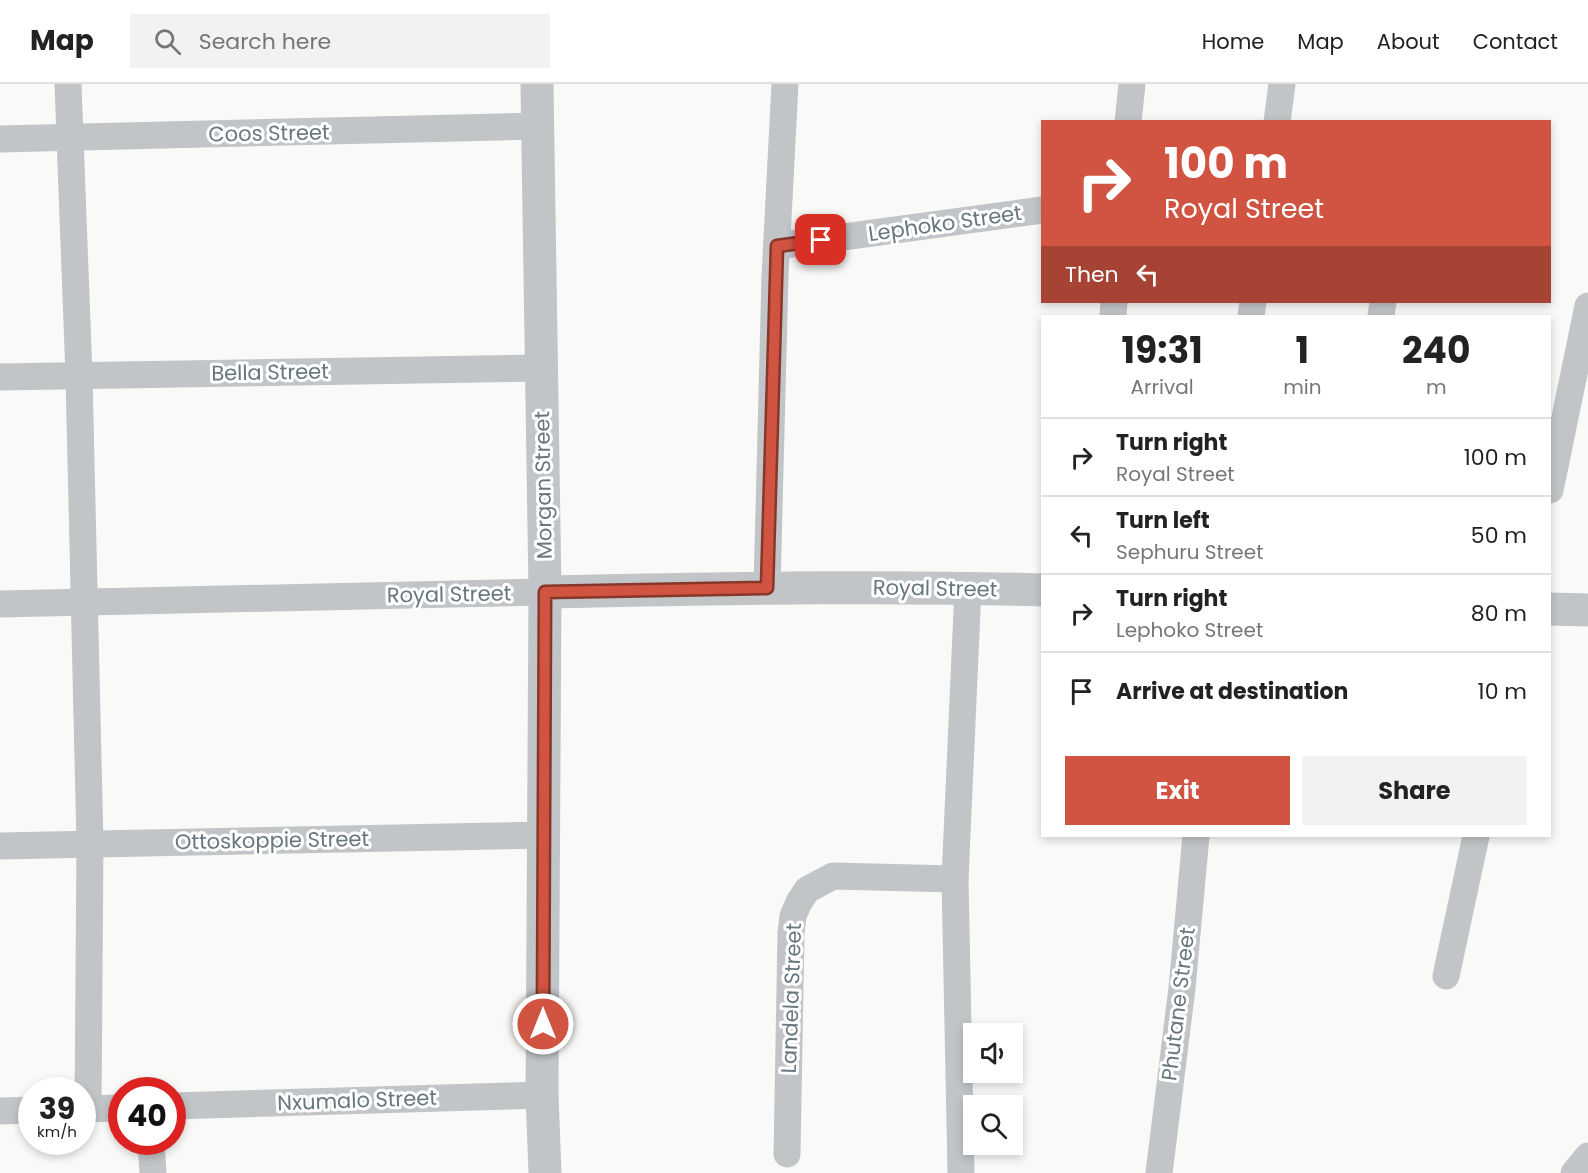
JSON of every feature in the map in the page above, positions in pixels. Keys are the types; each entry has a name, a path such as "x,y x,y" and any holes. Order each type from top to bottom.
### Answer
{"street":[{"path":"68,84 79,376 90,844 86,1077"},
{"name":"Morgan Street","path":"537,84 545,592 542,1095 545,1173"},
{"path":"767,588 777,246 785,84"},
{"path":"1128,120 1132,84"},
{"path":"1277,120 1282,84"},
{"name":"Coos Street","path":"0,139 538,126"},
{"name":"Lephoko Street","path":"777,246 1041,210"},
{"path":"1551,485 1588,306"},
{"name":"Bella Street","path":"0,377 541,368"},
{"name":"Royal Street","path":"0,604 767,588 1041,590"},
{"path":"961,1173 955,879 969,588"},
{"path":"1551,609 1588,610"},
{"name":"Ottoskoppie Street","path":"0,846 544,835"},
{"name":"Phutane Street","path":"1159,1173 1182,988 1196,837"},
{"path":"1446,976 1476,837"},
{"name":"Landela Street","path":"788,1154 791,933 799,902 807,890 833,876 955,879"},
{"name":"Nxumalo Street","path":"186,1106 542,1095"},
{"path":"0,1111 18,1110"},
{"path":"152,1155 153,1173"},
{"path":"1574,1173 1588,1156"}],"route":[{"path":"543,1024 545,592 767,588 777,246 821,240"}]}
